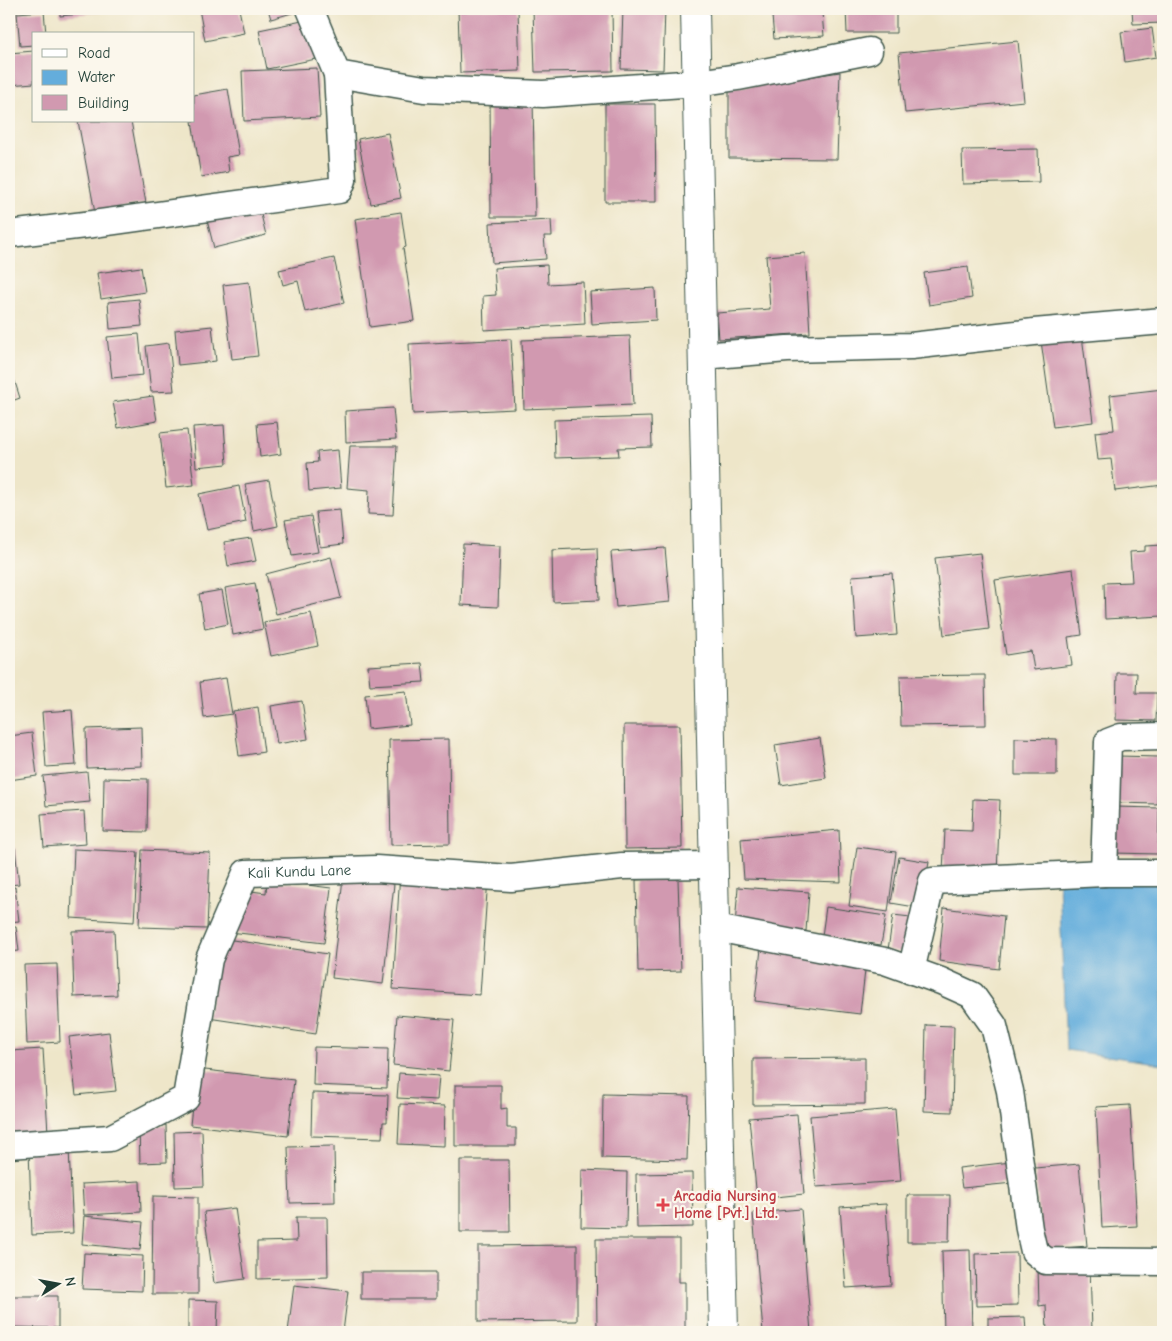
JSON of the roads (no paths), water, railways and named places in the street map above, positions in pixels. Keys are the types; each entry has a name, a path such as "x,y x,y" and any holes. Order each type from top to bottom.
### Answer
{"main road":[{"path":"695,9 724,1332"}],"street":[{"path":"9,234 339,190 343,180 337,74 310,9"},
{"path":"337,74 424,90 543,94 738,77 869,51"},
{"path":"703,356 787,349 911,346 1034,332 1163,321"},
{"path":"1104,873 1108,742 1120,737 1163,736"},
{"name":"Kali Kundu Lane","path":"9,1145 110,1138 186,1098 209,960 246,873 376,869 511,878 622,866 714,865"},
{"path":"911,971 932,881 1163,872"},
{"path":"716,928 885,961 941,981 972,995 994,1026 1010,1091 1029,1229 1034,1251 1046,1261 1163,1262"}],"water":[{"path":"1163,875 1163,1064 1066,1050 1059,882"}],"place":[{"name":"Arcadia Nursing Home [Pvt.] Ltd.","path":"663,1205"}]}
